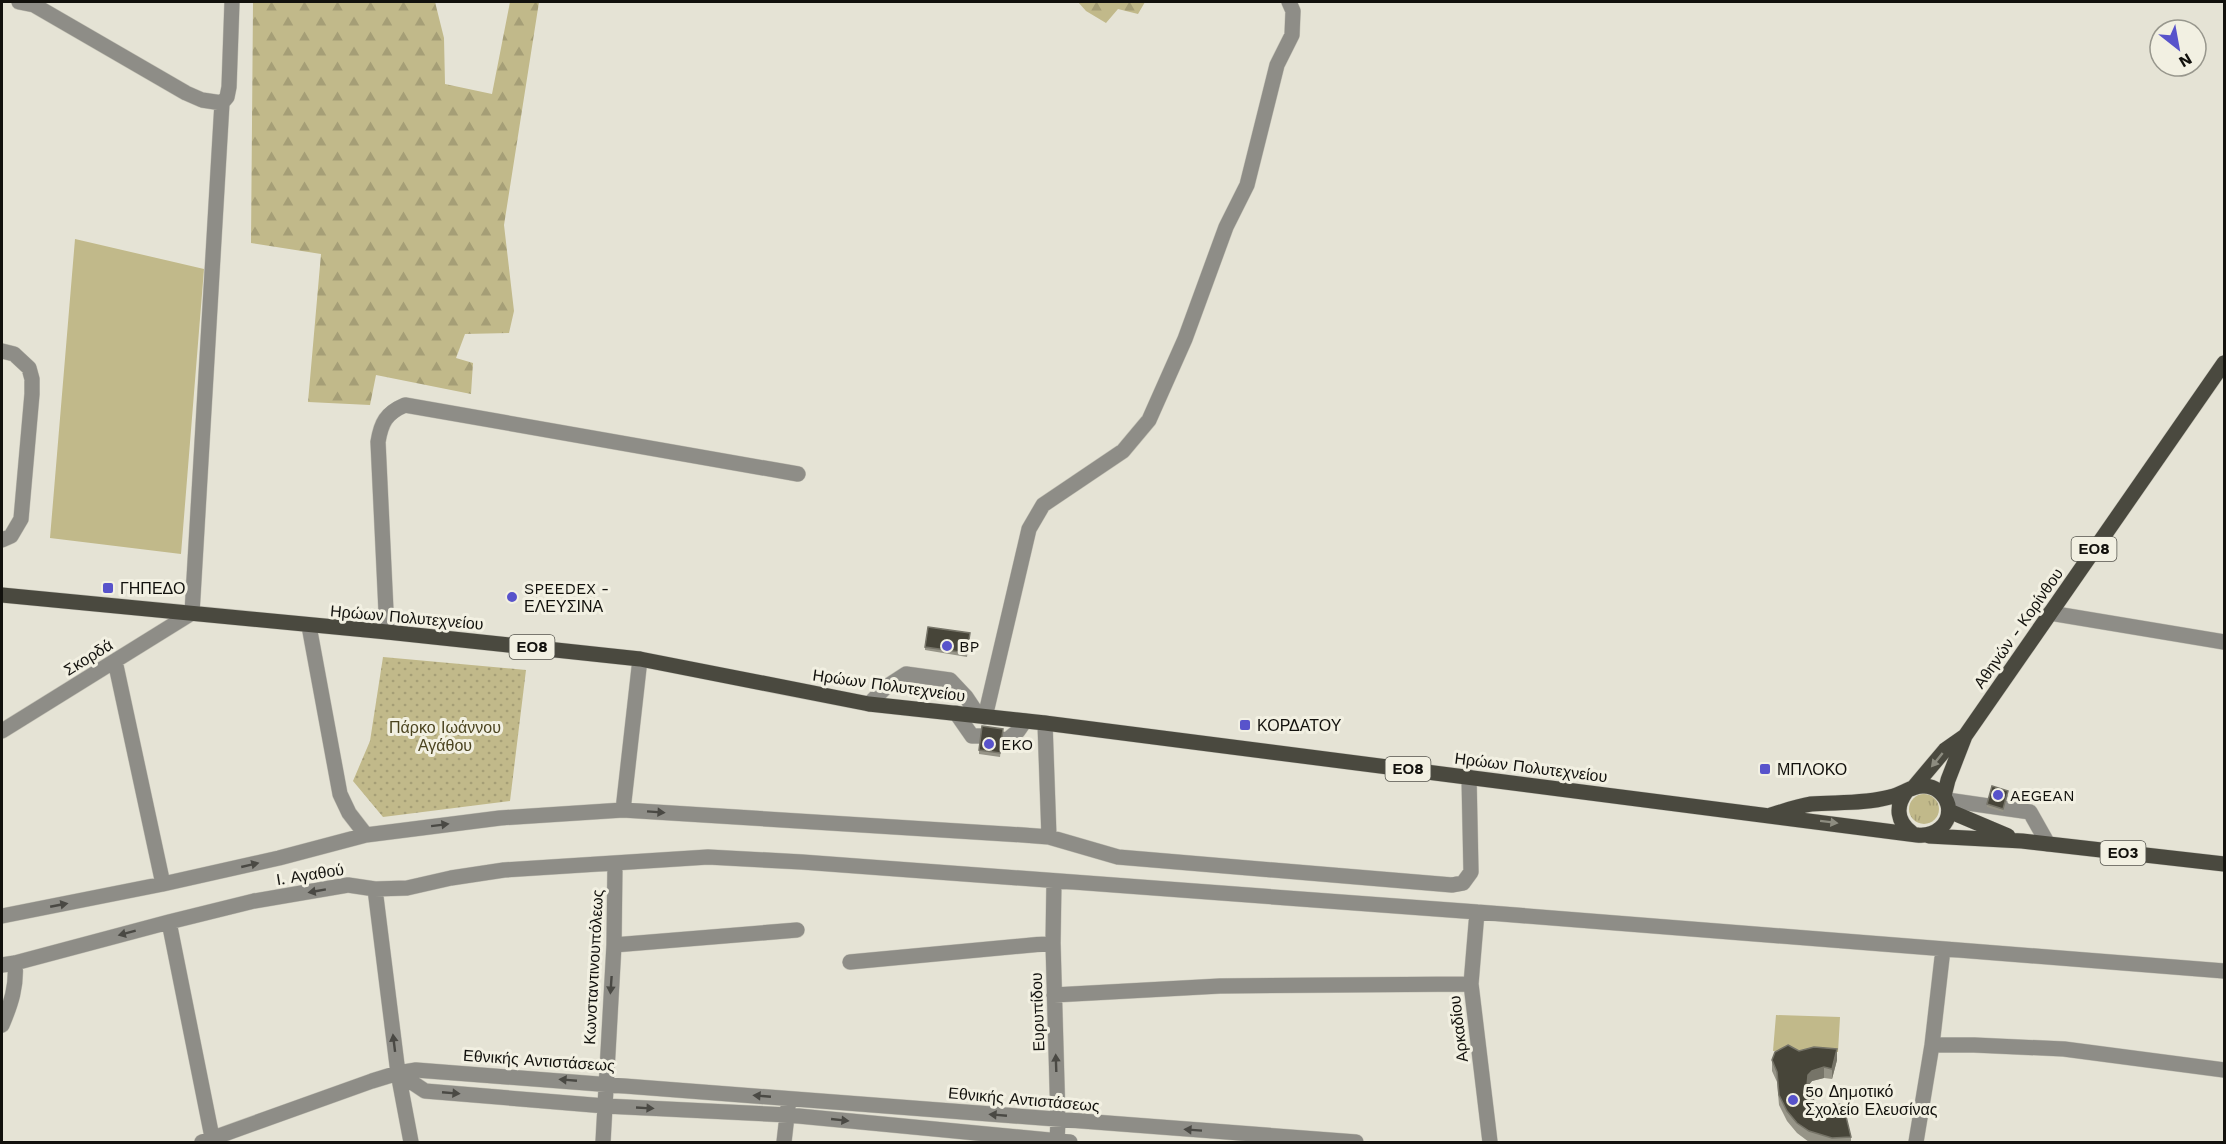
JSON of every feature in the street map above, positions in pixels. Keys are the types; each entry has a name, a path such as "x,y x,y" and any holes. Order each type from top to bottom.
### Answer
{"main road":[{"name":"Αθηνών - Κορίνθου","path":"1946,803 1947,780 1965,736 2224,363"},
{"name":"Ηρώων Πολυτεχνείου","path":"2,595 640,659 869,704 1045,723 1918,834 2022,841 2224,864"},
{"name":"Αθηνών - Κορίνθου","path":"1909,790 1945,750 1965,736"},
{"name":"Ηρώων Πολυτεχνείου","path":"1771,815 1808,805 1870,801 1919,786 1934,787 1946,803 2022,841"},
{"name":"ΕΟ8","path":"1909,790 1900,800 1898,809 1900,819 1905,827 1918,834 1933,834 1941,828 1946,820 1946,803"}],"street":[{"path":"192,613 222,103 227,97 229,87 232,2"},
{"path":"981,716 1029,529 1043,506 1123,451 1149,420 1185,339 1226,227 1247,185 1277,65 1292,35 1293,11 1289,2"},
{"path":"31,3 186,93 202,100 222,103"},
{"path":"2,351 14,354 29,369 32,394 21,519 10,536 2,540"},
{"path":"387,632 378,442 380,425 387,415 405,405 798,474"},
{"name":"Σκορδά","path":"2,731 192,613"},
{"path":"2050,613 2224,642"},
{"path":"309,626 340,794 349,813 366,835"},
{"path":"623,810 640,659"},
{"path":"115,661 163,884"},
{"path":"869,704 886,687 906,674 950,680 981,716"},
{"path":"956,713 972,736 981,736"},
{"path":"1002,739 1007,740 1018,732 1024,721"},
{"path":"1045,723 1049,837"},
{"path":"2,916 163,884 279,858 366,835 500,818 623,810 1049,837 1118,857 1452,885 1463,883 1471,872 1468,777"},
{"path":"1946,803 2030,813 2048,844"},
{"name":"Ι. Αγαθού","path":"8,964 254,901 348,885 375,889 407,888 504,870 708,857 1478,912 2224,971"},
{"name":"Κωνσταντινουπόλεως","path":"603,1143 614,945 615,864"},
{"name":"Ευρυπίδου","path":"1054,881 1054,995 1060,1142"},
{"path":"375,889 398,1073 411,1143"},
{"name":"Αρκαδίου","path":"1478,912 1471,984 1490,1143"},
{"path":"169,922 210,1141"},
{"path":"614,945 797,930"},
{"path":"850,962 1053,943"},
{"path":"1916,1143 1932,1045 1943,949"},
{"path":"2,1025 14,994 16,977 8,964"},
{"path":"1054,995 1220,986 1471,984"},
{"path":"1932,1045 2064,1049 2224,1070"},
{"name":"Εθνικής Αντιστάσεως","path":"210,1141 398,1073 416,1070 1356,1143"},
{"path":"398,1073 425,1091 605,1106 788,1115 1060,1142"},
{"path":"784,1143 789,1098"}],"green space":[{"path":"253,2 435,2 444,38 445,84 492,94 510,2 539,2 504,225 514,311 509,333 465,334 456,358 473,363 471,394 376,375 370,405 308,402 321,254 251,243"},
{"path":"1078,2 1145,2 1138,14 1118,9 1106,23 1086,11"},
{"path":"75,239 204,269 181,554 50,538"},
{"name":"Πάρκο Ιωάννου Αγάθου","path":"383,657 526,670 510,801 383,817 353,781 370,741"},
{"path":"1924,794 1935,798 1939,809 1935,820 1924,824 1913,820 1909,809 1913,798"},
{"path":"1776,1015 1840,1017 1838,1052 1773,1051"}],"building":[{"path":"928,627 970,633 967,653 925,647"},
{"path":"982,726 1003,729 1000,753 979,750"},
{"path":"1992,786 2008,791 2003,809 1987,804"},
{"name":"5ο Δημοτικό Σχολείο Ελευσίνας","path":"1788,1045 1799,1051 1814,1047 1837,1049 1832,1069 1824,1067 1812,1071 1808,1075 1807,1086 1812,1098 1821,1109 1830,1111 1834,1105 1843,1104 1851,1137 1832,1138 1809,1131 1797,1123 1787,1111 1779,1095 1777,1072 1772,1060 1775,1052"}],"place":[{"name":"ΓΗΠΕΔΟ","path":"108,588"},
{"name":"SPEEDEX - ΕΛΕΥΣΙΝΑ","path":"512,597"},
{"name":"BP","path":"947,646"},
{"name":"ΚΟΡΔΑΤΟΥ","path":"1245,725"},
{"name":"EKO","path":"989,744"},
{"name":"ΜΠΛΟΚΟ","path":"1765,769"},
{"name":"AEGEAN","path":"1998,795"},
{"name":"5ο Δημοτικό Σχολείο Ελευσίνας","path":"1793,1100"}]}
